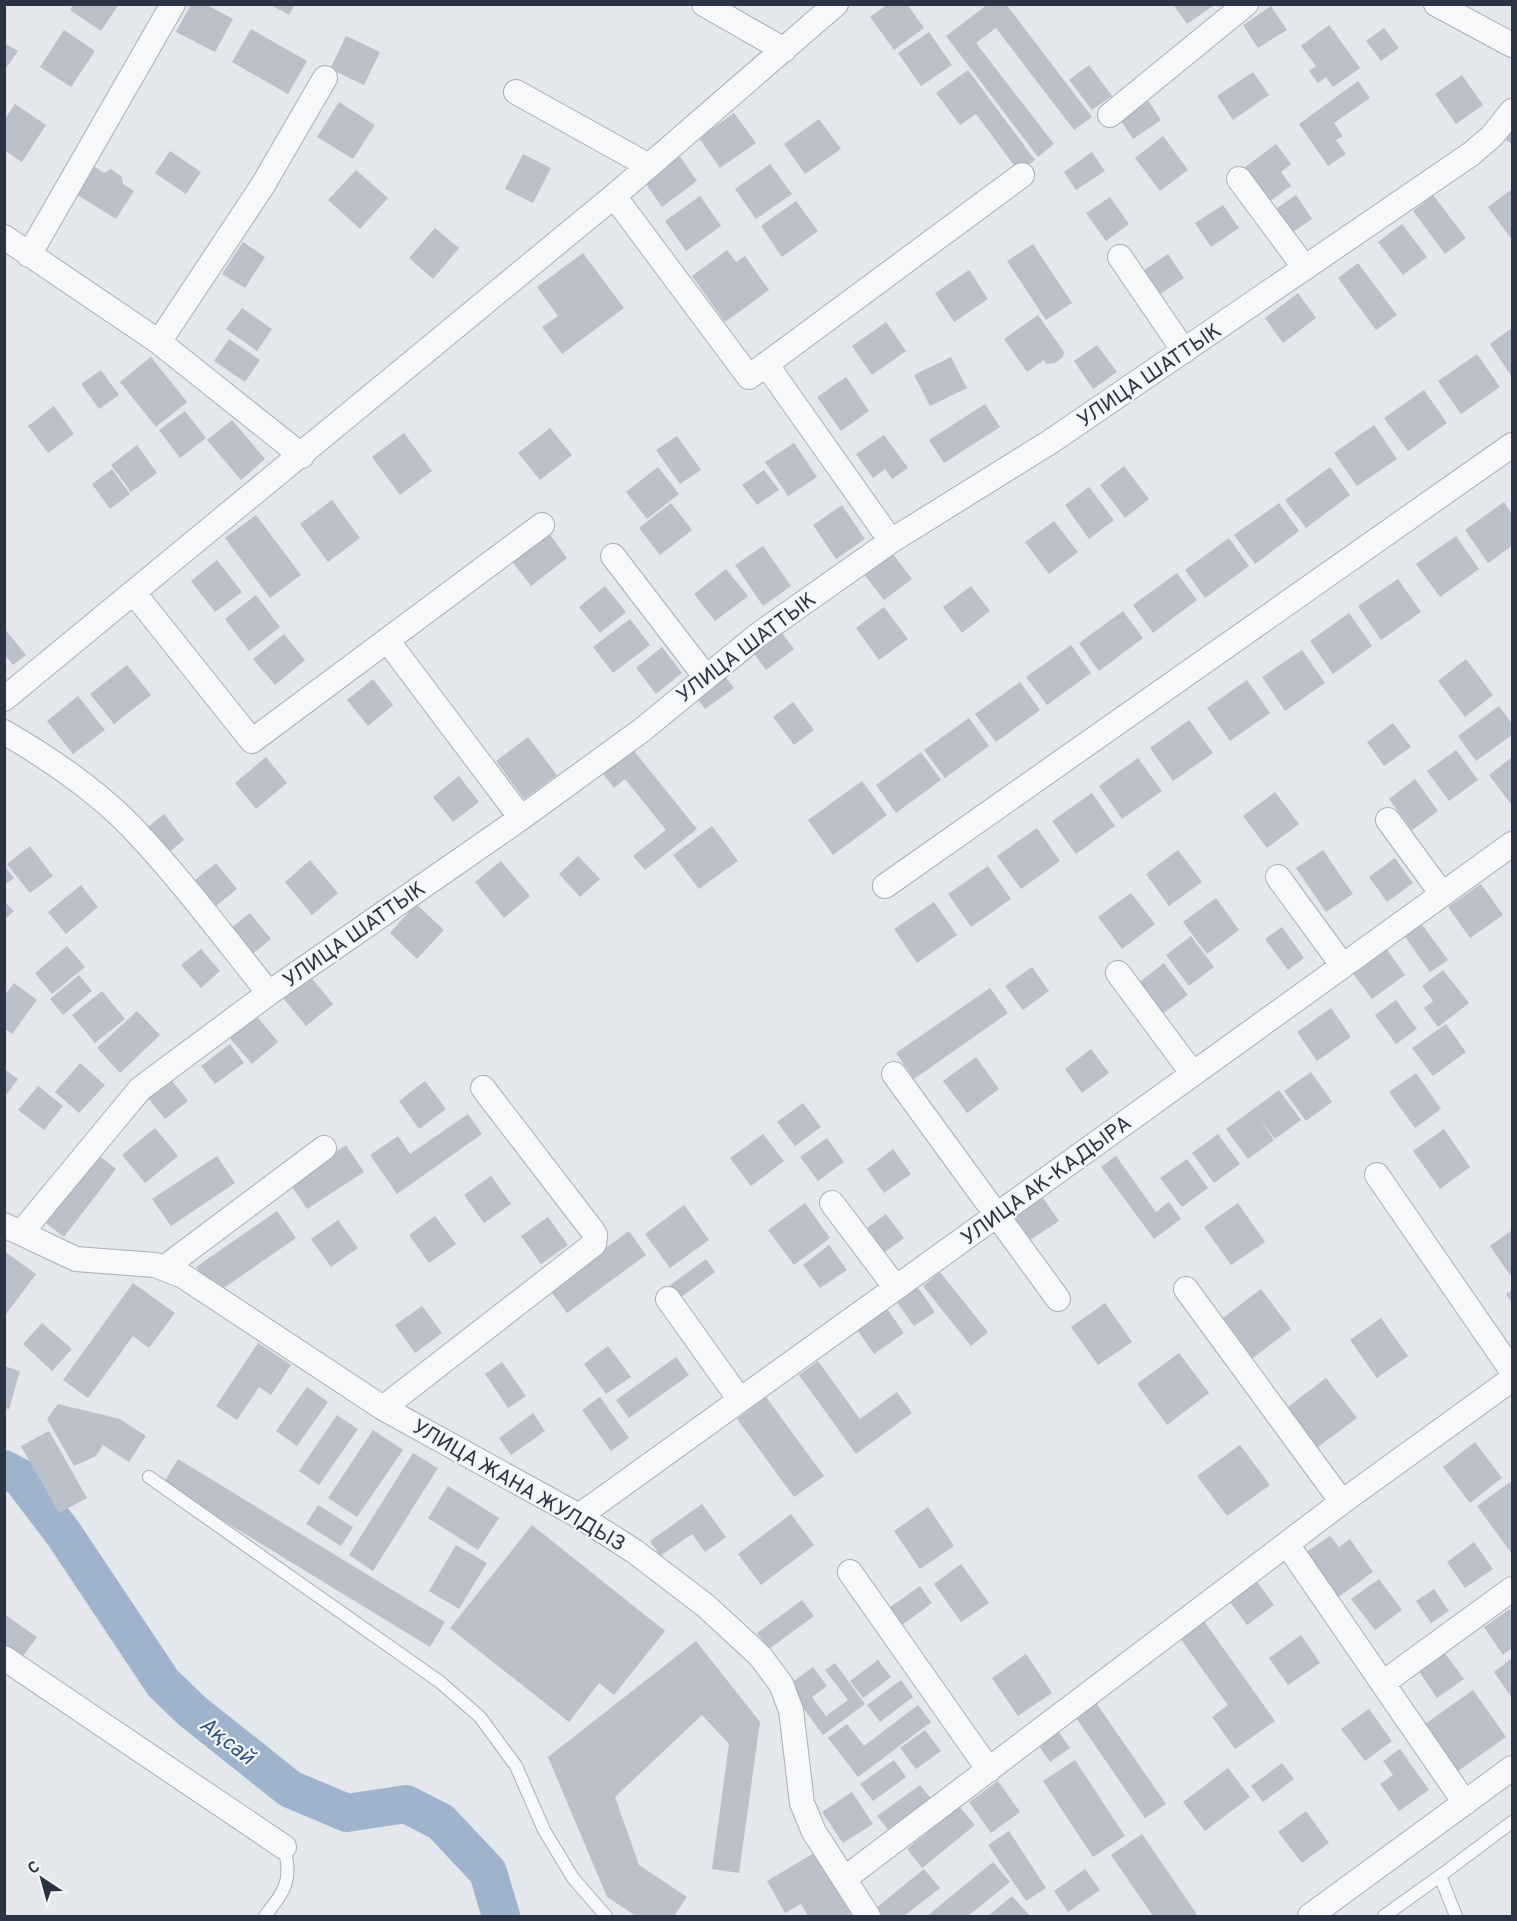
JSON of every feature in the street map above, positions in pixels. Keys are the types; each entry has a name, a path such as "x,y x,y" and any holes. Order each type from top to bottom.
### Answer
{"street":[{"path":"29,255 173,4"},
{"path":"704,4 784,50"},
{"path":"4,699 302,456 614,196 836,4"},
{"path":"1110,115 1246,4"},
{"path":"1436,4 1512,45"},
{"path":"159,342 263,185 325,78"},
{"path":"516,92 649,166"},
{"name":"УЛИЦА ШАТТЫК","path":"13,1229 140,1089 269,993 521,818 642,730 705,676 758,635 891,541 1050,442 1471,154 1492,136 1512,111"},
{"path":"614,196 749,377 1022,175"},
{"path":"1239,179 1305,268"},
{"path":"4,237 159,342 302,456"},
{"path":"1120,257 1184,351"},
{"path":"766,364 891,541"},
{"path":"885,886 1512,445"},
{"path":"134,593 252,741 542,525"},
{"path":"613,556 705,676"},
{"path":"387,640 521,818"},
{"path":"4,732 41,754 138,833 269,993"},
{"path":"1388,820 1442,894"},
{"name":"УЛИЦА АК-КАДЫРА","path":"579,1516 1512,844"},
{"path":"1278,877 1343,966"},
{"path":"1118,973 1193,1074"},
{"path":"894,1074 1058,1299"},
{"path":"383,1408 594,1244 595,1235 592,1230 483,1088"},
{"path":"164,1268 324,1148"},
{"path":"1377,1175 1512,1371"},
{"path":"832,1203 896,1288"},
{"name":"УЛИЦА ЖАНА ЖУЛДЫЗ","path":"13,1229 76,1259 132,1262 164,1268 183,1276 383,1408 579,1516 634,1551 706,1606 760,1656 781,1684 791,1710 802,1803 814,1832 868,1917"},
{"path":"1186,1289 1342,1502"},
{"path":"668,1299 740,1400"},
{"path":"844,1879 1342,1502 1512,1379"},
{"path":"1287,1544 1466,1803"},
{"path":"850,1572 989,1770"},
{"path":"1383,1683 1512,1589"},
{"path":"4,1658 284,1846"},
{"path":"1310,1917 1512,1768"}],"lane":[{"path":"149,1477 440,1682 480,1717 516,1766 543,1830 573,1878 606,1917"},
{"path":"1384,1917 1512,1822"},
{"path":"266,1917 287,1886 288,1863 284,1846"},
{"path":"1440,1876 1456,1917"}],"building":[{"path":"74,4 119,4 101,31 70,10"},
{"path":"191,4 205,4 233,19 215,52 176,32"},
{"path":"269,4 295,4 289,15"},
{"path":"888,4 907,4 924,28 894,50 870,17"},
{"path":"988,4 1006,4 1092,117 1074,130 996,28 976,43 1054,144 1038,157 946,36"},
{"path":"1173,4 1216,4 1187,24"},
{"path":"1271,6 1287,30 1258,48 1243,25"},
{"path":"1329,25 1360,68 1333,87 1326,77 1318,83 1309,71 1316,66 1301,46"},
{"path":"1384,28 1399,48 1381,61 1366,41"},
{"path":"251,29 307,61 288,94 232,62"},
{"path":"64,30 95,51 71,87 40,67"},
{"path":"929,32 952,65 921,86 898,53"},
{"path":"346,36 380,52 364,85 330,69"},
{"path":"4,43 18,51 4,71"},
{"path":"1089,65 1112,96 1092,110 1069,80"},
{"path":"968,70 1035,160 1019,172 976,114 960,125 936,93"},
{"path":"1253,72 1269,95 1233,120 1217,96"},
{"path":"1462,75 1483,105 1456,124 1435,94"},
{"path":"1358,81 1370,98 1334,123 1343,136 1336,140 1346,154 1328,166 1299,124"},
{"path":"1145,96 1161,120 1133,139 1117,115"},
{"path":"339,102 375,125 353,159 317,137"},
{"path":"15,104 46,125 22,162 4,150 4,120"},
{"path":"734,113 756,143 720,168 699,138"},
{"path":"819,119 841,149 805,174 784,144"},
{"path":"1512,129 1512,144 1506,140"},
{"path":"1163,136 1188,170 1160,191 1135,158"},
{"path":"1276,144 1291,164 1281,172 1291,186 1265,205 1240,171"},
{"path":"170,151 201,172 186,194 155,173"},
{"path":"676,151 697,181 662,207 641,177"},
{"path":"1092,152 1105,171 1076,190 1064,172"},
{"path":"523,154 551,168 533,203 505,189"},
{"path":"770,164 792,194 756,219 735,189"},
{"path":"93,166 104,173 111,169 122,177 123,184 134,191 116,219 76,194"},
{"path":"356,170 388,198 360,229 328,200"},
{"path":"1512,189 1512,240 1488,207"},
{"path":"1296,195 1312,219 1284,238 1268,214"},
{"path":"1433,195 1466,238 1445,254 1413,211"},
{"path":"700,196 721,226 686,251 665,221"},
{"path":"1110,197 1129,224 1106,241 1086,213"},
{"path":"796,201 818,231 782,257 761,226"},
{"path":"1223,205 1239,228 1211,247 1195,223"},
{"path":"1402,224 1427,257 1403,275 1378,242"},
{"path":"435,228 459,248 433,279 409,258"},
{"path":"243,242 265,257 245,288 222,274"},
{"path":"1033,244 1072,303 1046,320 1007,261"},
{"path":"727,250 736,262 745,256 769,290 725,322 692,276"},
{"path":"583,253 624,308 562,354 542,327 558,316 537,287"},
{"path":"1168,254 1184,278 1156,297 1140,273"},
{"path":"1358,263 1397,315 1376,330 1338,278"},
{"path":"969,270 988,299 954,322 935,293"},
{"path":"1298,293 1316,318 1283,343 1265,318"},
{"path":"242,308 272,329 257,351 226,329"},
{"path":"1038,315 1064,352 1063,357 1055,363 1046,364 1044,360 1027,372 1004,339"},
{"path":"886,322 906,351 872,375 852,346"},
{"path":"1512,328 1512,377 1490,344"},
{"path":"229,339 260,360 245,382 214,361"},
{"path":"1097,345 1117,372 1093,389 1074,361"},
{"path":"1477,354 1500,387 1461,414 1438,381"},
{"path":"151,357 187,402 156,427 120,382"},
{"path":"951,357 967,388 930,406 914,375"},
{"path":"101,370 119,395 99,409 81,384"},
{"path":"846,377 869,411 841,431 817,397"},
{"path":"1424,390 1447,423 1408,451 1384,418"},
{"path":"985,404 1000,427 944,463 929,440"},
{"path":"54,406 74,434 48,453 28,426"},
{"path":"185,411 206,438 180,458 159,430"},
{"path":"232,420 265,459 241,480 207,440"},
{"path":"1374,425 1397,459 1357,486 1334,453"},
{"path":"550,428 572,455 540,480 518,453"},
{"path":"404,433 432,471 400,495 372,457"},
{"path":"884,435 908,468 892,479 885,469 873,478 856,454"},
{"path":"677,436 701,470 680,484 656,450"},
{"path":"794,443 817,477 788,496 765,462"},
{"path":"137,445 157,473 131,492 111,465"},
{"path":"1124,466 1149,499 1125,518 1100,485"},
{"path":"658,467 679,494 647,519 626,492"},
{"path":"1330,467 1350,495 1306,528 1285,500"},
{"path":"112,469 130,494 110,509 92,484"},
{"path":"764,470 779,490 757,505 742,485"},
{"path":"1089,487 1114,520 1089,539 1065,505"},
{"path":"332,500 360,538 328,562 300,524"},
{"path":"1504,502 1512,514 1512,546 1488,563 1465,530"},
{"path":"671,503 692,530 660,555 639,528"},
{"path":"1279,503 1299,531 1255,564 1234,535"},
{"path":"842,505 865,539 836,559 813,525"},
{"path":"256,515 301,575 270,598 225,538"},
{"path":"1054,521 1078,552 1049,574 1025,542"},
{"path":"548,532 567,558 531,586 511,560"},
{"path":"1456,536 1479,569 1440,597 1416,564"},
{"path":"1229,538 1249,566 1205,598 1185,570"},
{"path":"763,546 791,586 763,606 735,565"},
{"path":"892,553 912,579 884,600 864,574"},
{"path":"217,560 242,592 215,612 191,581"},
{"path":"726,569 748,596 715,621 694,594"},
{"path":"1177,573 1197,600 1153,633 1133,605"},
{"path":"1398,579 1421,612 1381,640 1358,606"},
{"path":"605,586 626,612 600,633 579,607"},
{"path":"971,586 990,611 962,633 943,607"},
{"path":"256,595 280,627 249,651 225,619"},
{"path":"884,607 908,639 879,660 856,628"},
{"path":"1123,611 1143,638 1099,671 1079,643"},
{"path":"1349,613 1372,646 1333,674 1310,641"},
{"path":"630,619 650,645 613,673 593,647"},
{"path":"4,628 26,655 13,665 4,654"},
{"path":"779,629 794,649 766,670 751,650"},
{"path":"284,634 305,660 275,685 253,659"},
{"path":"1071,645 1091,673 1047,705 1026,677"},
{"path":"662,647 682,673 656,694 636,668"},
{"path":"1302,650 1325,683 1285,711 1262,677"},
{"path":"1466,659 1493,695 1465,717 1438,681"},
{"path":"127,665 151,695 114,724 90,694"},
{"path":"721,671 734,688 705,709 693,693"},
{"path":"373,679 393,705 368,726 347,700"},
{"path":"1247,680 1270,713 1230,741 1207,708"},
{"path":"1020,682 1040,710 996,742 975,714"},
{"path":"78,696 105,730 73,754 47,721"},
{"path":"793,702 814,730 794,745 773,717"},
{"path":"1499,706 1512,724 1512,735 1476,761 1458,736"},
{"path":"969,718 989,746 945,778 924,750"},
{"path":"1189,720 1213,753 1173,781 1150,748"},
{"path":"1393,723 1411,747 1384,766 1367,742"},
{"path":"528,737 557,775 524,799 496,761"},
{"path":"630,746 697,829 645,870 633,856 666,830 625,779 614,788 600,770"},
{"path":"1456,750 1478,780 1449,801 1427,771"},
{"path":"921,752 941,780 896,813 876,785"},
{"path":"266,757 287,783 256,809 235,783"},
{"path":"1512,757 1512,803 1511,804 1489,775"},
{"path":"1138,758 1162,791 1122,819 1099,786"},
{"path":"459,776 479,802 453,822 433,797"},
{"path":"1415,779 1438,811 1412,830 1389,799"},
{"path":"862,781 887,815 833,855 808,820"},
{"path":"1275,792 1299,824 1267,848 1243,816"},
{"path":"1092,793 1115,826 1076,854 1052,821"},
{"path":"164,814 184,840 158,861 138,835"},
{"path":"712,826 738,861 699,889 673,855"},
{"path":"1037,828 1060,861 1021,889 997,856"},
{"path":"30,846 53,876 30,893 7,864"},
{"path":"1178,850 1202,882 1169,906 1146,874"},
{"path":"1323,850 1353,894 1326,912 1296,868"},
{"path":"578,856 600,879 580,897 559,874"},
{"path":"1395,858 1413,883 1387,902 1369,877"},
{"path":"310,860 338,893 312,915 285,882"},
{"path":"501,861 530,896 504,918 475,882"},
{"path":"216,863 237,889 206,914 185,888"},
{"path":"4,865 14,878 4,885"},
{"path":"988,866 1011,899 971,927 948,894"},
{"path":"1481,884 1503,915 1470,938 1448,907"},
{"path":"81,885 98,907 66,934 48,912"},
{"path":"1131,893 1155,924 1122,949 1098,917"},
{"path":"1216,898 1239,930 1207,954 1183,922"},
{"path":"4,901 14,911 4,920"},
{"path":"934,902 957,935 917,963 894,929"},
{"path":"416,904 444,930 417,959 390,933"},
{"path":"250,913 271,939 245,960 224,934"},
{"path":"1420,922 1448,960 1430,972 1403,934"},
{"path":"1282,927 1304,958 1288,970 1265,939"},
{"path":"1191,936 1214,967 1189,986 1166,955"},
{"path":"67,946 85,967 52,994 35,973"},
{"path":"1385,947 1405,975 1372,999 1351,971"},
{"path":"201,949 220,971 201,988 181,965"},
{"path":"1164,963 1188,995 1155,1019 1132,988"},
{"path":"1032,967 1049,991 1023,1010 1005,986"},
{"path":"1443,970 1469,1003 1438,1027 1424,1008 1433,1001 1422,986"},
{"path":"79,975 92,991 63,1015 50,999"},
{"path":"310,976 333,1004 306,1026 283,998"},
{"path":"14,983 37,1000 12,1034 4,1028 4,996"},
{"path":"990,988 1008,1013 914,1079 896,1053"},
{"path":"102,991 125,1019 95,1043 72,1015"},
{"path":"1396,1000 1417,1029 1396,1044 1375,1015"},
{"path":"1331,1008 1351,1037 1317,1061 1297,1032"},
{"path":"137,1011 160,1035 120,1073 97,1048"},
{"path":"255,1014 278,1042 252,1064 229,1037"},
{"path":"1446,1024 1466,1052 1433,1076 1412,1048"},
{"path":"230,1044 244,1063 215,1084 201,1066"},
{"path":"1091,1049 1109,1073 1082,1093 1065,1069"},
{"path":"976,1057 999,1089 967,1113 943,1081"},
{"path":"80,1063 105,1085 79,1113 55,1092"},
{"path":"4,1069 18,1079 4,1098"},
{"path":"1311,1072 1332,1102 1306,1121 1284,1091"},
{"path":"1416,1073 1441,1109 1415,1128 1389,1092"},
{"path":"170,1078 188,1101 165,1119 147,1097"},
{"path":"425,1081 446,1109 419,1129 399,1101"},
{"path":"38,1086 63,1106 44,1130 18,1110"},
{"path":"1279,1090 1301,1120 1275,1139 1260,1120 1274,1140 1248,1159 1226,1129"},
{"path":"803,1103 821,1127 795,1146 777,1122"},
{"path":"468,1114 482,1134 397,1194 370,1155 398,1136 410,1154"},
{"path":"155,1128 178,1156 145,1183 122,1155"},
{"path":"1444,1129 1470,1167 1440,1189 1413,1151"},
{"path":"763,1134 784,1161 751,1186 730,1158"},
{"path":"1218,1134 1240,1164 1214,1183 1192,1153"},
{"path":"827,1138 844,1162 818,1181 800,1157"},
{"path":"346,1145 364,1172 307,1209 289,1182"},
{"path":"893,1149 911,1174 884,1193 867,1169"},
{"path":"94,1152 116,1169 64,1237 42,1220"},
{"path":"217,1156 235,1183 171,1226 152,1199"},
{"path":"1116,1156 1156,1212 1169,1202 1181,1219 1154,1239 1101,1167"},
{"path":"1187,1159 1208,1188 1182,1207 1160,1178"},
{"path":"491,1176 511,1204 484,1223 464,1195"},
{"path":"1041,1195 1059,1221 1029,1241 1012,1216"},
{"path":"805,1203 830,1238 794,1265 768,1230"},
{"path":"1238,1203 1265,1242 1231,1265 1204,1227"},
{"path":"684,1205 709,1240 670,1268 645,1234"},
{"path":"277,1211 296,1238 215,1294 196,1267"},
{"path":"886,1214 904,1238 877,1258 860,1233"},
{"path":"435,1216 456,1244 429,1263 409,1235"},
{"path":"548,1217 568,1245 541,1264 521,1236"},
{"path":"338,1220 358,1248 331,1267 311,1239"},
{"path":"1512,1230 1512,1273 1510,1275 1490,1246"},
{"path":"629,1231 646,1255 567,1313 549,1289"},
{"path":"829,1245 847,1270 820,1288 803,1265"},
{"path":"4,1251 36,1274 4,1317"},
{"path":"706,1259 715,1272 672,1304 662,1291"},
{"path":"940,1272 988,1332 971,1346 923,1286"},
{"path":"133,1283 175,1313 149,1348 133,1336 88,1398 63,1380"},
{"path":"917,1286 935,1312 914,1326 896,1301"},
{"path":"1261,1289 1291,1329 1249,1361 1219,1321"},
{"path":"1512,1290 1512,1303 1506,1294"},
{"path":"1105,1303 1132,1342 1098,1365 1071,1327"},
{"path":"422,1306 442,1333 415,1353 395,1325"},
{"path":"886,1307 904,1333 874,1354 856,1328"},
{"path":"1381,1318 1408,1356 1377,1378 1350,1340"},
{"path":"42,1323 72,1349 52,1371 23,1344"},
{"path":"258,1343 291,1365 271,1395 259,1387 237,1420 216,1406"},
{"path":"608,1346 631,1377 606,1394 584,1364"},
{"path":"1179,1353 1209,1393 1167,1425 1137,1384"},
{"path":"676,1357 689,1375 629,1418 616,1400"},
{"path":"818,1361 860,1419 897,1392 912,1413 856,1454 799,1375"},
{"path":"502,1362 526,1396 508,1408 485,1374"},
{"path":"4,1366 20,1371 9,1409 4,1408"},
{"path":"1326,1378 1357,1418 1314,1450 1284,1410"},
{"path":"307,1387 328,1402 297,1446 276,1431"},
{"path":"600,1397 629,1438 611,1451 582,1410"},
{"path":"766,1397 824,1476 794,1497 737,1419"},
{"path":"58,1404 120,1419 146,1436 129,1462 103,1445 96,1456 74,1466 47,1419"},
{"path":"533,1413 545,1431 511,1455 499,1438"},
{"path":"337,1415 358,1429 319,1485 299,1471"},
{"path":"373,1430 403,1450 357,1517 328,1498"},
{"path":"49,1431 87,1498 59,1513 21,1446"},
{"path":"1475,1442 1502,1478 1470,1503 1443,1467"},
{"path":"1240,1445 1270,1485 1227,1516 1197,1476"},
{"path":"413,1453 438,1468 373,1571 349,1555"},
{"path":"178,1459 445,1622 430,1647 163,1484"},
{"path":"1510,1482 1512,1486 1512,1554 1477,1506"},
{"path":"448,1486 499,1518 478,1550 428,1518"},
{"path":"702,1504 726,1537 705,1552 692,1534 660,1556 650,1541"},
{"path":"318,1505 353,1527 341,1546 306,1524"},
{"path":"928,1507 954,1546 920,1569 894,1531"},
{"path":"791,1514 814,1545 761,1585 738,1554"},
{"path":"532,1525 665,1631 614,1695 599,1683 569,1722 450,1628"},
{"path":"1330,1536 1339,1547 1350,1539 1373,1572 1337,1598 1305,1553"},
{"path":"1474,1542 1493,1569 1465,1588 1447,1562"},
{"path":"456,1545 487,1563 459,1609 429,1591"},
{"path":"961,1564 989,1603 961,1622 934,1584"},
{"path":"1251,1573 1274,1605 1247,1625 1224,1594"},
{"path":"1379,1579 1402,1610 1375,1630 1351,1599"},
{"path":"920,1586 932,1603 898,1628 886,1610"},
{"path":"1434,1589 1449,1611 1431,1623 1416,1601"},
{"path":"802,1600 814,1616 769,1649 757,1633"},
{"path":"1510,1609 1512,1648 1503,1655 1484,1627"},
{"path":"4,1614 37,1637 21,1659 4,1647"},
{"path":"1201,1617 1275,1721 1235,1749 1212,1717 1228,1705 1177,1634"},
{"path":"1301,1635 1320,1663 1288,1685 1269,1658"},
{"path":"696,1641 760,1722 739,1873 712,1869 729,1744 702,1715 615,1797 639,1865 687,1897 674,1916 636,1916 607,1897 548,1757"},
{"path":"1444,1652 1464,1679 1437,1698 1418,1670"},
{"path":"1026,1654 1052,1693 1018,1716 992,1678"},
{"path":"1512,1658 1512,1698 1494,1672"},
{"path":"878,1660 891,1677 863,1698 850,1681"},
{"path":"835,1663 865,1704 823,1735 787,1686 813,1667 827,1686 812,1697 826,1716 848,1700 825,1670"},
{"path":"901,1680 913,1697 880,1722 867,1705"},
{"path":"1473,1690 1506,1737 1458,1771 1425,1724"},
{"path":"1092,1697 1166,1804 1145,1818 1072,1712"},
{"path":"918,1705 931,1722 858,1777 828,1738 847,1724 864,1746"},
{"path":"1369,1709 1392,1741 1365,1761 1341,1729"},
{"path":"1054,1725 1070,1748 1050,1762 1034,1739"},
{"path":"925,1730 941,1751 916,1769 900,1748"},
{"path":"1400,1749 1429,1790 1399,1811 1380,1784 1393,1775 1383,1761"},
{"path":"894,1760 906,1777 873,1801 860,1784"},
{"path":"1075,1760 1125,1836 1093,1857 1043,1781"},
{"path":"1282,1763 1294,1779 1263,1802 1251,1786"},
{"path":"1228,1768 1250,1797 1205,1831 1183,1802"},
{"path":"998,1781 1020,1812 991,1833 969,1802"},
{"path":"920,1785 932,1800 889,1831 877,1816"},
{"path":"852,1792 873,1824 843,1843 822,1812"},
{"path":"959,1806 975,1825 922,1868 907,1849"},
{"path":"1306,1811 1329,1843 1302,1863 1278,1832"},
{"path":"1009,1831 1046,1888 1026,1901 988,1845"},
{"path":"1142,1834 1198,1916 1153,1916 1111,1855"},
{"path":"814,1853 852,1916 808,1916 801,1904 785,1913 767,1881"},
{"path":"993,1862 1010,1882 968,1916 927,1916"},
{"path":"924,1869 940,1888 904,1916 875,1916 871,1912"},
{"path":"1085,1869 1100,1890 1068,1912 1054,1891"},
{"path":"1012,1896 1030,1916 988,1916"}],"waterway":[{"name":"Ақсай","path":"4,1469 21,1478 63,1533 163,1683 192,1711 290,1789 347,1813 406,1804 441,1822 488,1872 501,1916"}]}
